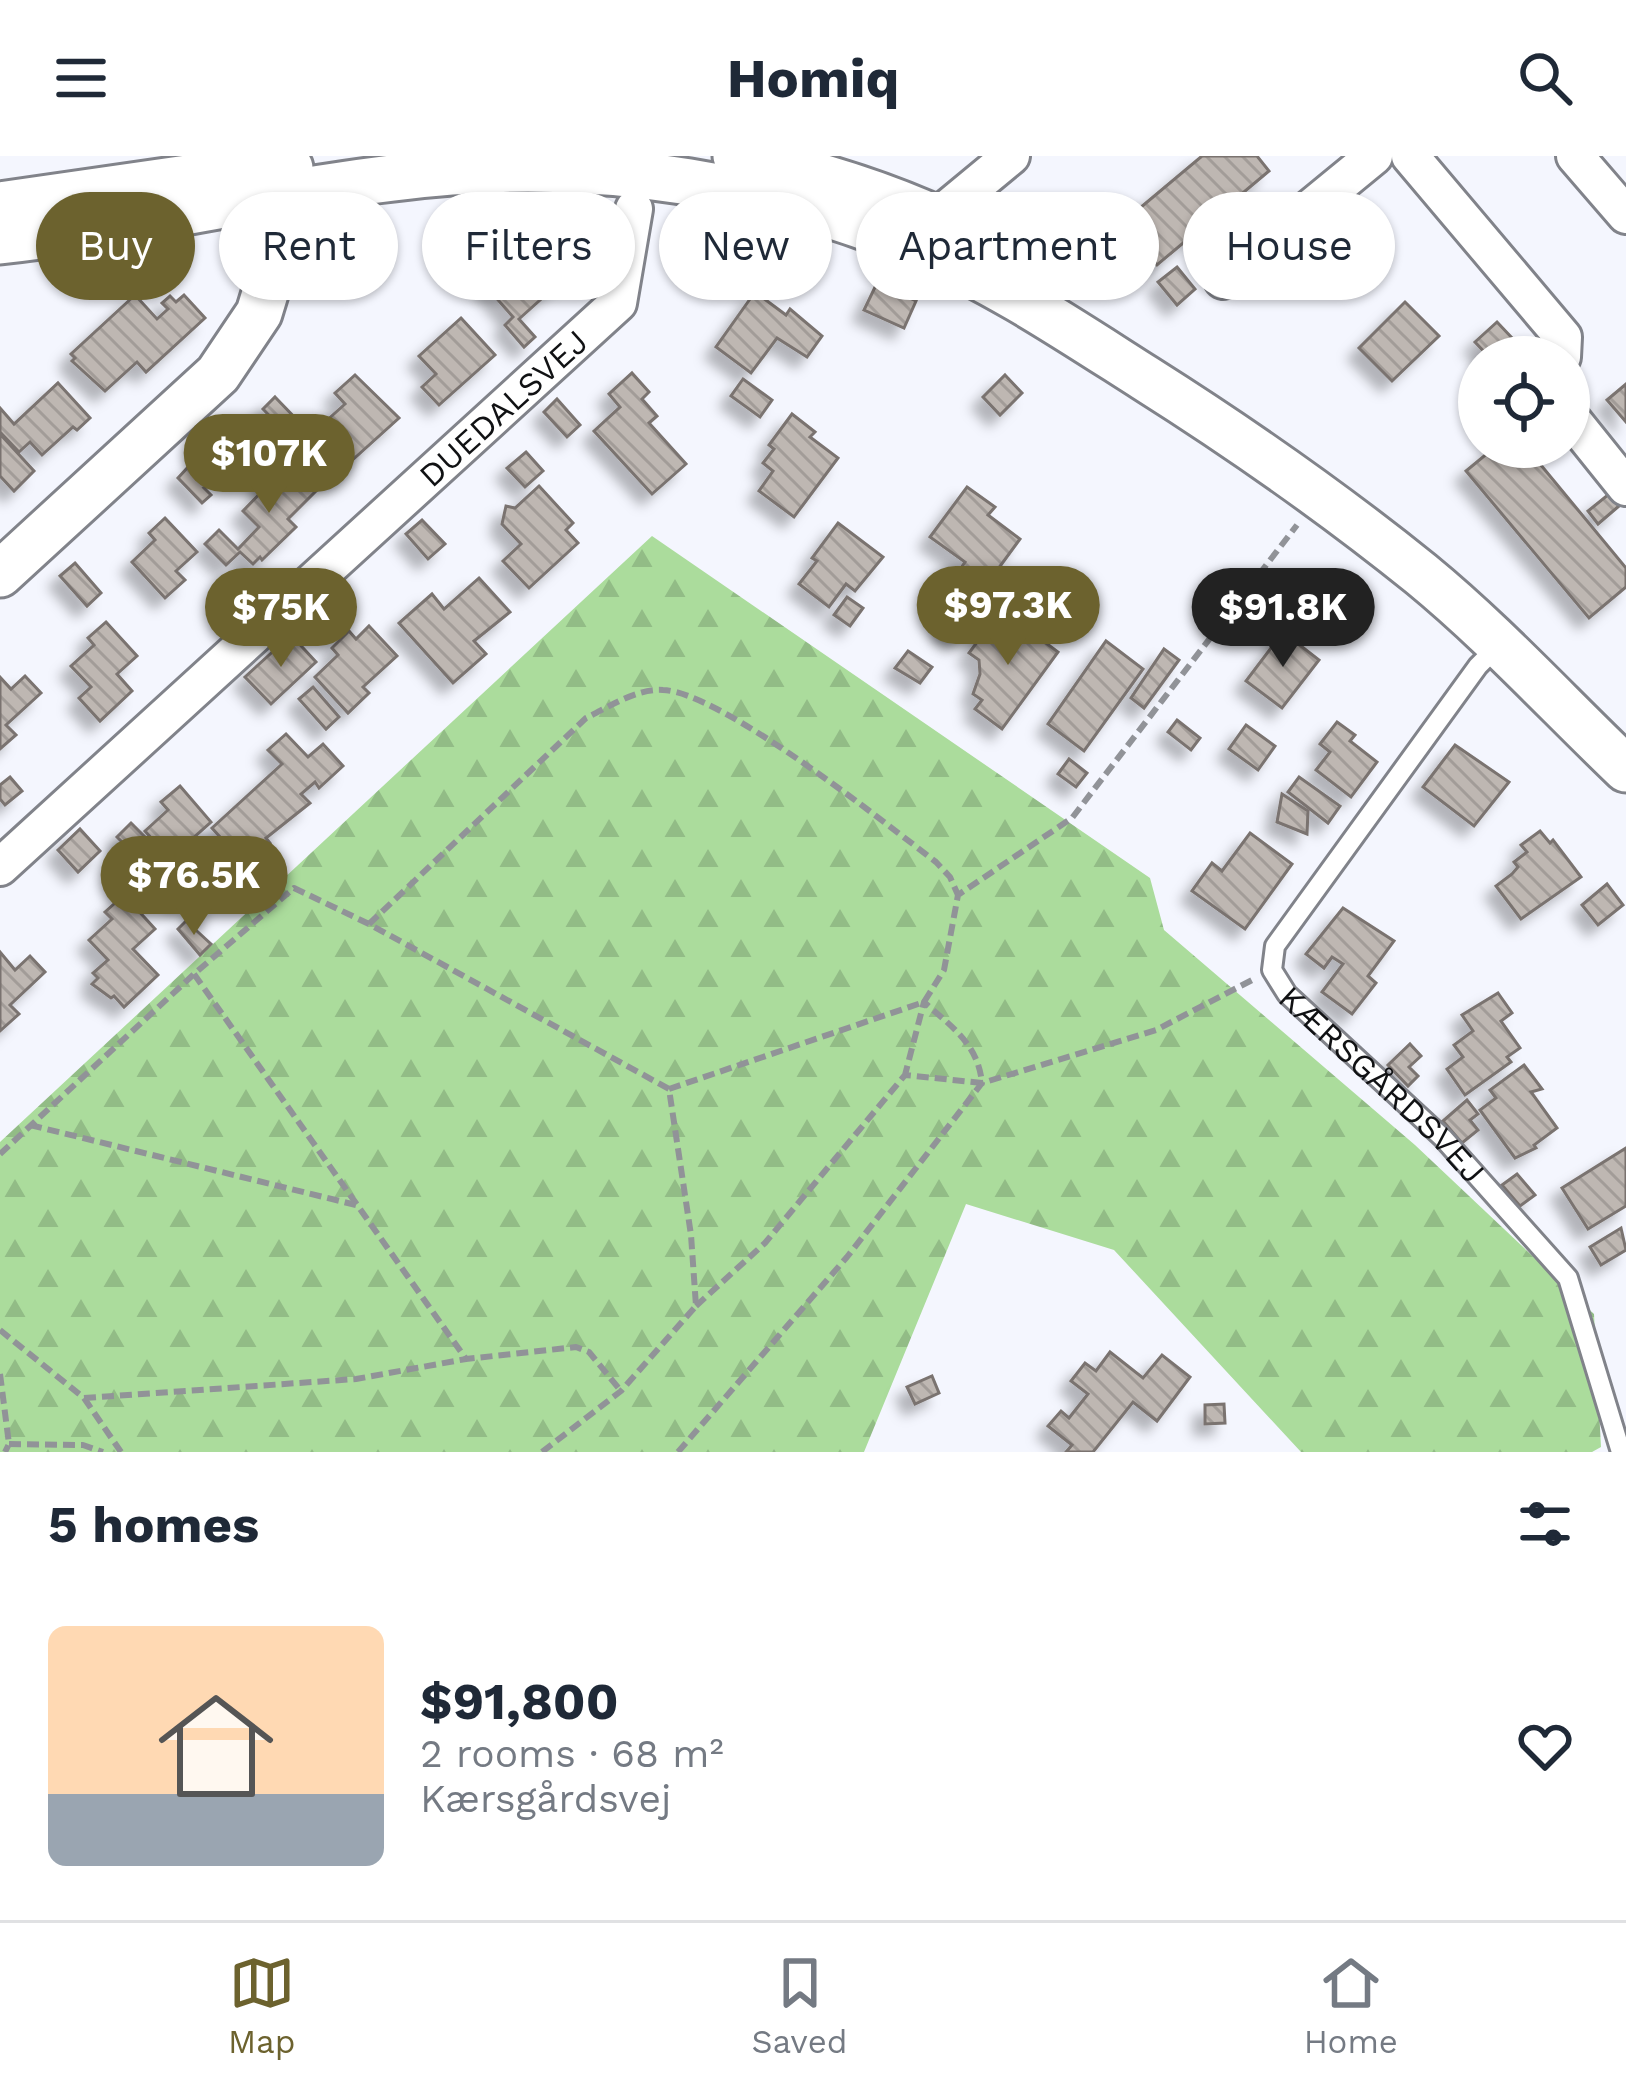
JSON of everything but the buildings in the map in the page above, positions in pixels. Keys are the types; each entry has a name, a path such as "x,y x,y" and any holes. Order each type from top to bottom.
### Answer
{"street":[{"path":"0,241 291,178 338,156"},
{"path":"736,156 808,171 856,196"},
{"path":"971,192 1011,156"},
{"path":"1330,192 1374,156"},
{"path":"1410,156 1562,336"},
{"path":"1575,156 1626,214"},
{"path":"0,206 291,178 586,171 670,180 856,217"},
{"path":"0,574 218,374 259,313 280,250 291,178"},
{"name":"DUEDALSVEJ","path":"0,867 619,300"},
{"path":"1022,300 1206,416 1424,576 1626,769"},
{"path":"1590,442 1626,487"},
{"path":"1558,704 1626,802"}],"lane":[{"name":"KÆRSGÅRDSVEJ","path":"1498,646 1275,946 1272,970 1286,994 1443,1138 1568,1278 1621,1452"}],"path":[{"path":"958,896 1072,818 1319,496"},
{"path":"369,923 586,718 626,698 661,689 692,696 787,754 936,862 950,877 958,896 944,970 923,1002 904,1075 765,1243 696,1306 621,1391 542,1452"},
{"path":"0,1154 294,888 369,923 669,1089 923,1002"},
{"path":"904,1075 982,1083 1156,1030 1272,970"},
{"path":"194,974 466,1359"},
{"path":"678,1452 847,1257 982,1083 971,1045 923,1002"},
{"path":"669,1089 691,1235 696,1306"},
{"path":"30,1125 359,1206"},
{"path":"0,1330 84,1398 121,1452"},
{"path":"84,1398 356,1379 466,1359 576,1347 589,1352 621,1391"},
{"path":"0,1374 7,1448 83,1445 103,1452"}],"green space":[{"path":"652,536 1150,878 1164,930 1415,1145 1594,1314 1601,1447 1592,1452 1301,1452 1114,1250 966,1204 864,1452 0,1452 0,1142"}]}
